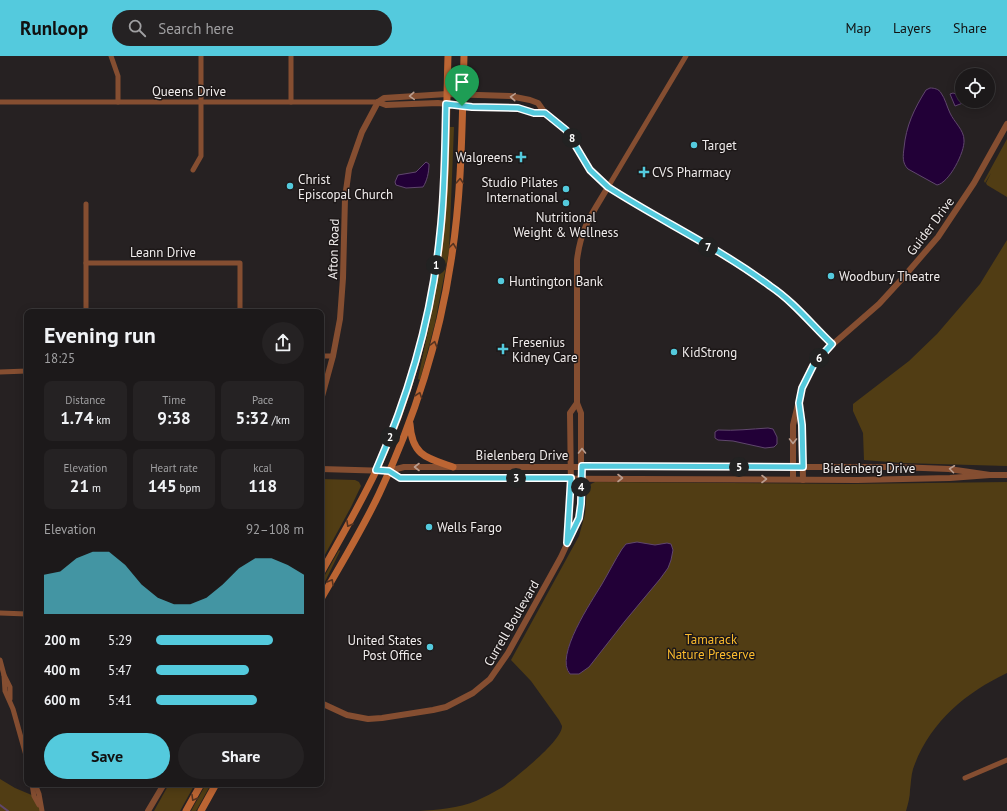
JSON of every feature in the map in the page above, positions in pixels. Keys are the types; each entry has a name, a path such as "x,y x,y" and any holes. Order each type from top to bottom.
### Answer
{"main road":[{"path":"324,568 352,519 376,470 410,382 424,329 439,249 443,208 448,56"},
{"path":"324,594 368,517 389,471 410,420 433,348 450,268 459,192 464,56"},
{"path":"410,420 412,438 417,449 423,455 453,467"},
{"path":"186,811 199,787"},
{"path":"201,811 214,787"}],"street":[{"path":"111,56 118,76 118,102"},
{"path":"193,170 201,156 201,56"},
{"path":"291,56 291,102"},
{"path":"608,187 686,56"},
{"name":"Queens Drive","path":"378,102 384,98 447,94 510,96 538,103 545,113 566,130 590,170 608,187 737,264 770,286 795,306 832,344"},
{"name":"Queens Drive","path":"0,102 378,102 386,104 446,104 518,108 534,113 545,113"},
{"name":"Afton Road","path":"324,389 333,356 341,310 347,182 357,144 365,125 378,102"},
{"name":"Guider Drive","path":"793,479 793,425 802,388 811,368 819,357 832,344 879,304 902,280 938,237 974,183 1007,124"},
{"name":"Currell Boulevard","path":"324,705 333,710 352,716 368,719 382,718 434,710 456,703 473,693 493,675 508,653 561,557 579,518 582,466 581,413 577,403 579,244 587,222 608,187"},
{"path":"86,204 86,309"},
{"name":"Leann Drive","path":"86,263 240,263 240,309"},
{"path":"324,356 333,356"},
{"path":"0,372 24,371"},
{"name":"Currell Boulevard","path":"567,543 571,478 570,413 577,403"},
{"name":"Guider Drive","path":"799,403 802,425 803,480"},
{"name":"Bielenberg Drive","path":"324,469 389,471 404,467 803,467 949,469 990,475"},
{"name":"Bielenberg Drive","path":"389,471 400,478 803,480 943,478 1007,475"},
{"path":"0,613 24,614"},
{"path":"0,660 4,675 10,687 10,700 24,749"},
{"path":"965,778 1007,760"},
{"path":"35,787 39,794 41,809"},
{"path":"148,811 162,787"}],"green space":[{"path":"450,127 454,127 449,251 435,323 420,380 418,379 431,318 443,241"},
{"path":"1007,139 1007,197 987,185 986,183 991,173 985,183 984,181"},
{"path":"1007,240 1007,466 902,463 864,460 863,433 853,411 853,404 909,361 937,334 980,284"},
{"path":"324,479 355,480 359,482 361,486 324,556"},
{"name":"Tamarack Nature Preserve","path":"595,482 849,484 1007,482 1007,673 977,690 963,700 950,711 929,737 920,752 913,769 906,811 419,811 455,807 476,801 495,792 516,777 546,750 560,732 562,726 559,720 531,681 511,660 579,536 585,514 587,488"},
{"path":"339,550 340,551 324,584 324,577"},
{"path":"0,779 15,788 34,796 42,811 0,811"},
{"path":"167,787 193,787 180,811 154,811"},
{"path":"204,787 209,787 196,811 191,811"}],"shaded area":[{"path":"930,88 940,92 964,136 964,145 959,159 946,179 937,185 908,169 903,159 905,140 911,118 926,90"},
{"path":"950,94 955,94 955,106"},
{"path":"426,162 429,164 429,170 423,187 406,188 396,185 395,182 398,175 416,172"},
{"path":"773,429 777,437 777,444 774,447 765,448 733,441 718,440 715,438 715,432 718,430"},
{"path":"637,542 655,545 667,543 671,544 673,550 668,568 589,667 579,674 570,674 566,666 567,655 570,642 583,615 622,549 626,544"}],"waterway":[{"path":"0,805 8,811"}],"place":[{"name":"Target","path":"694,145"},
{"name":"Walgreens","path":"521,157"},
{"name":"CVS Pharmacy","path":"644,172"},
{"name":"Christ Episcopal Church","path":"290,186"},
{"name":"Studio Pilates International","path":"566,189"},
{"name":"Nutritional Weight & Wellness","path":"566,203"},
{"name":"Woodbury Theatre","path":"831,276"},
{"name":"Huntington Bank","path":"501,281"},
{"name":"Fresenius Kidney Care","path":"503,349"},
{"name":"KidStrong","path":"674,352"},
{"name":"Wells Fargo","path":"429,527"},
{"name":"United States Post Office","path":"430,647"}],"route":[{"path":"446,104 462,106 518,108 534,113 545,113 566,130 573,139 583,160 590,170 608,187 749,271 795,306 832,344 814,364 808,373 802,388 799,403 802,425 803,467 582,466 579,518 567,543 571,478 400,478 389,471 376,470 406,395 418,356 432,289 439,249 443,208 446,104"}]}
